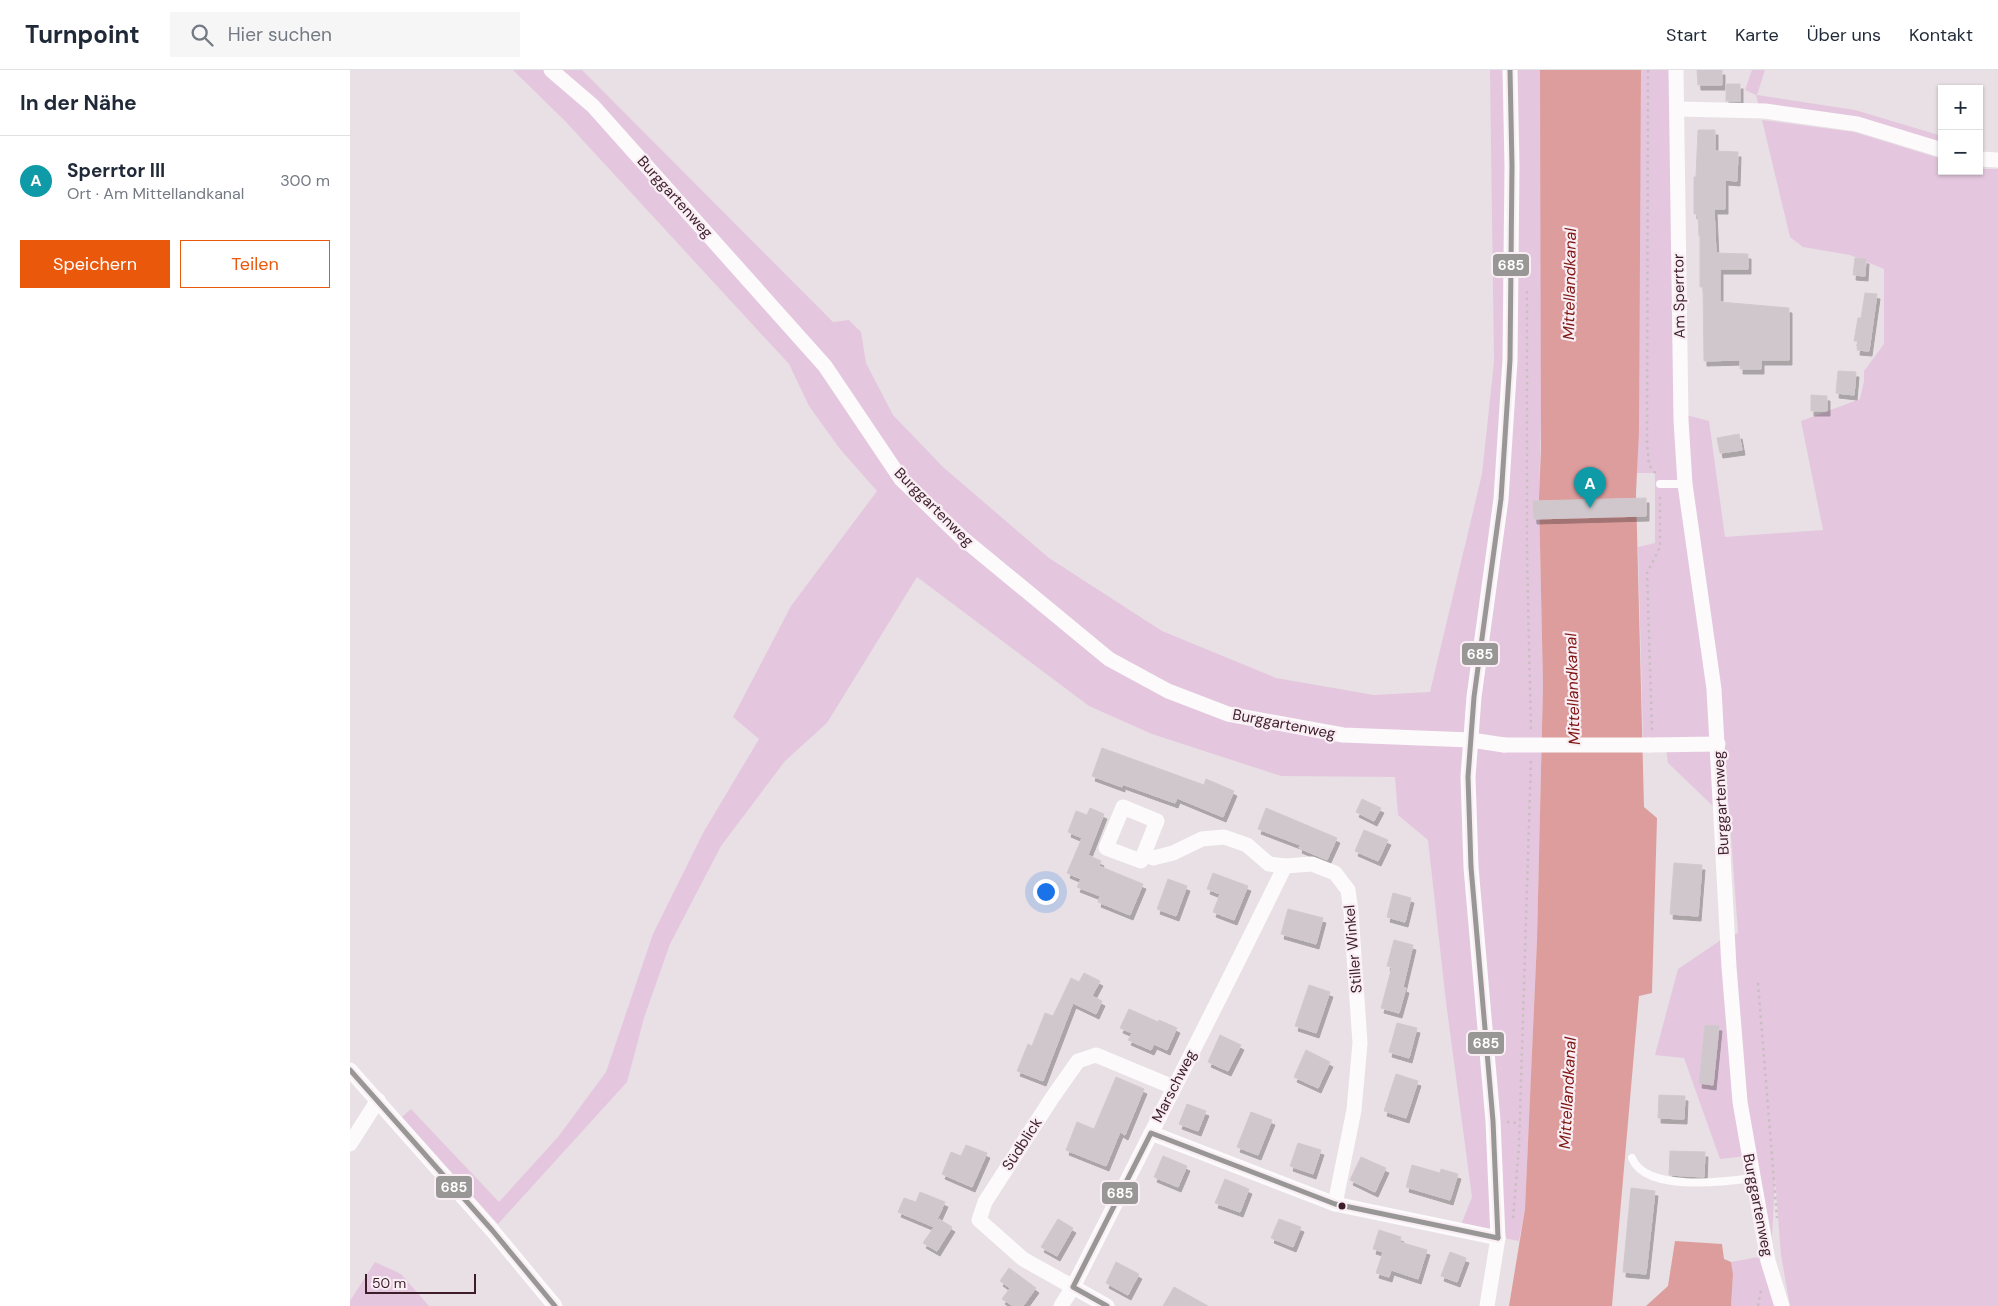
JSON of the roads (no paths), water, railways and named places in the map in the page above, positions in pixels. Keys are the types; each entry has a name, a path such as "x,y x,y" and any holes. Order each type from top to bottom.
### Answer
{"street":[{"name":"Burggartenweg","path":"551,70 594,106 826,366 901,479 961,537 1109,659 1168,691 1228,714 1343,735 1471,740 1504,745 1650,738 1718,744 1735,1046 1740,1102 1768,1261 1782,1306"},
{"path":"1487,1306 1498,1238 1493,1121 1470,867 1468,777 1474,697 1501,499 1510,360 1512,166 1510,70"},
{"name":"Am Sperrtor","path":"1676,70 1681,420 1685,484 1714,689 1718,744"},
{"path":"1677,108 1765,111 1857,124 1938,149"},
{"path":"1983,159 1998,160"},
{"name":"Stiller Winkel","path":"1144,854 1153,858 1163,856 1202,838 1224,837 1246,845 1269,864 1285,866 1312,864 1335,873 1348,890 1360,1043 1354,1110 1335,1204"},
{"name":"Marschweg","path":"1061,1306 1073,1287 1173,1088 1220,1000 1285,866"},
{"name":"Südblick","path":"1073,1287 1023,1259 979,1220 985,1202 1078,1061 1096,1055 1173,1088"},
{"path":"350,1070 492,1230 555,1306"},
{"path":"350,1144 378,1100"},
{"path":"1151,1133 1335,1204 1498,1238"},
{"path":"1073,1287 1107,1306"}],"lane":[{"path":"1660,484 1685,484"},
{"path":"1632,1158 1635,1165 1657,1179 1725,1182 1752,1178"}],"water":[{"name":"Mittellandkanal","path":"1540,70 1641,70 1639,431 1636,493 1644,807 1657,818 1652,993 1639,996 1612,1306 1509,1306 1525,1209 1537,940 1543,685 1539,498 1541,448"},
{"path":"1675,1241 1722,1244 1724,1259 1731,1262 1733,1274 1731,1306 1646,1306 1668,1286"}],"place":[{"name":"Sperrtor III","path":"1590,508"}]}
